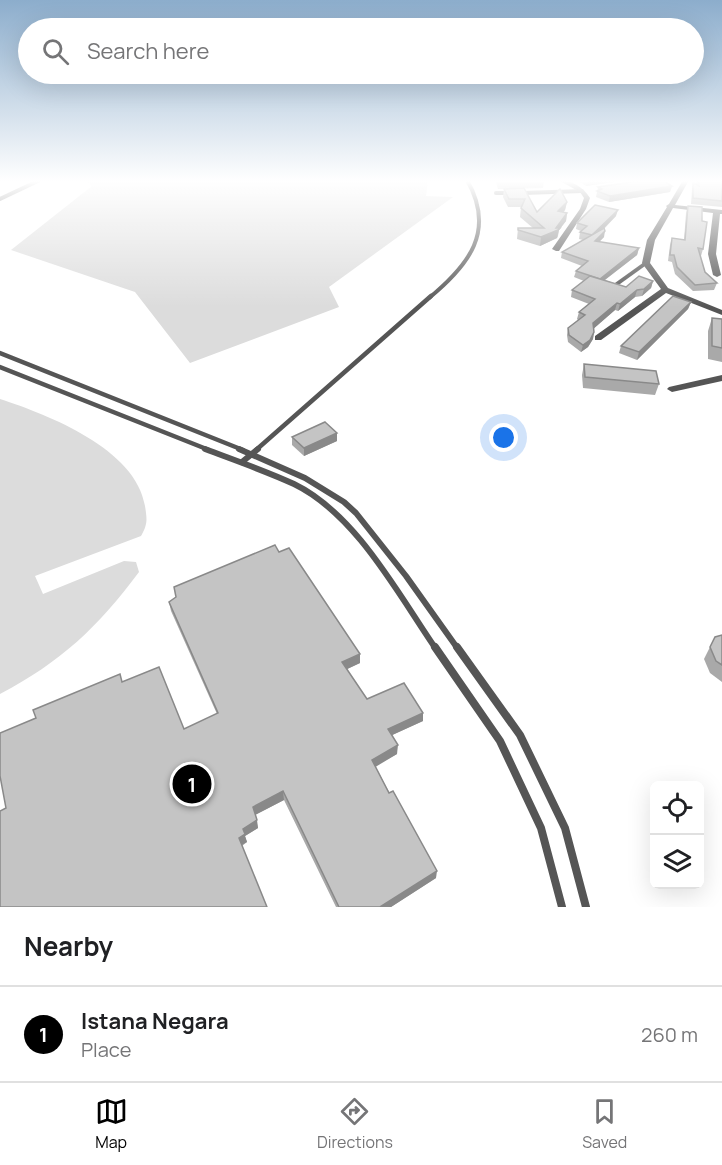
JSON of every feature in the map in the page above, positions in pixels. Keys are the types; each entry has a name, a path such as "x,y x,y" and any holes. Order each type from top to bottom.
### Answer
{"street":[{"path":"556,249 574,222"},
{"path":"660,222 651,240 646,263 665,290 722,313"},
{"path":"717,275 712,254 718,222"},
{"path":"598,338 665,290"},
{"path":"672,389 722,378"}],"lane":[{"path":"242,462 417,306 454,276 466,262 479,239 479,222"},
{"path":"614,286 646,263"},
{"path":"0,354 252,454 305,478 344,502 406,576 520,735 565,828 586,907"},
{"path":"0,368 296,485 337,514 355,532 501,741 541,828 562,907"}],"shaded area":[{"path":"46,222 418,222 329,287 339,307 190,363 135,292 11,250"},
{"path":"0,399 65,425 108,451 125,467 138,486 145,506 146,525 141,536 35,576 43,594 124,561 136,562 139,572 109,610 77,642 42,669 0,694"}],"building":[{"path":"537,222 560,222 556,228 560,228 558,230 541,237 518,230 518,228 544,228"},
{"path":"605,222 592,235 580,232 587,226 577,223"},
{"path":"687,222 707,222 703,249 698,248 705,272 717,283 695,285 677,267 674,255 670,255 672,238 685,240"},
{"path":"604,228 605,231 595,241 639,248 600,279 576,271 588,261 562,252"},
{"path":"590,276 626,287 639,276 653,281 620,304 617,303 593,323 594,332 590,340 583,345 569,335 568,328 585,315 579,312 595,299 572,290"},
{"path":"673,296 691,302 639,352 621,346"},
{"path":"712,318 722,319 722,348 712,346"},
{"path":"584,364 656,371 659,384 585,377"},
{"path":"325,422 337,433 304,448 292,437"},
{"path":"275,545 279,552 289,548 360,654 342,662 367,699 404,683 423,713 388,729 398,745 372,760 389,793 393,791 437,871 380,907 339,907 283,791 253,807 257,820 243,829 245,834 239,838 267,907 0,907 0,811 6,808 0,776 0,733 36,718 33,710 120,674 122,682 159,667 184,729 218,713 169,602 176,597 174,587"},
{"path":"722,635 722,665 716,661 710,647 715,637"}],"place":[{"name":"Istana Negara","path":"192,784"}]}
